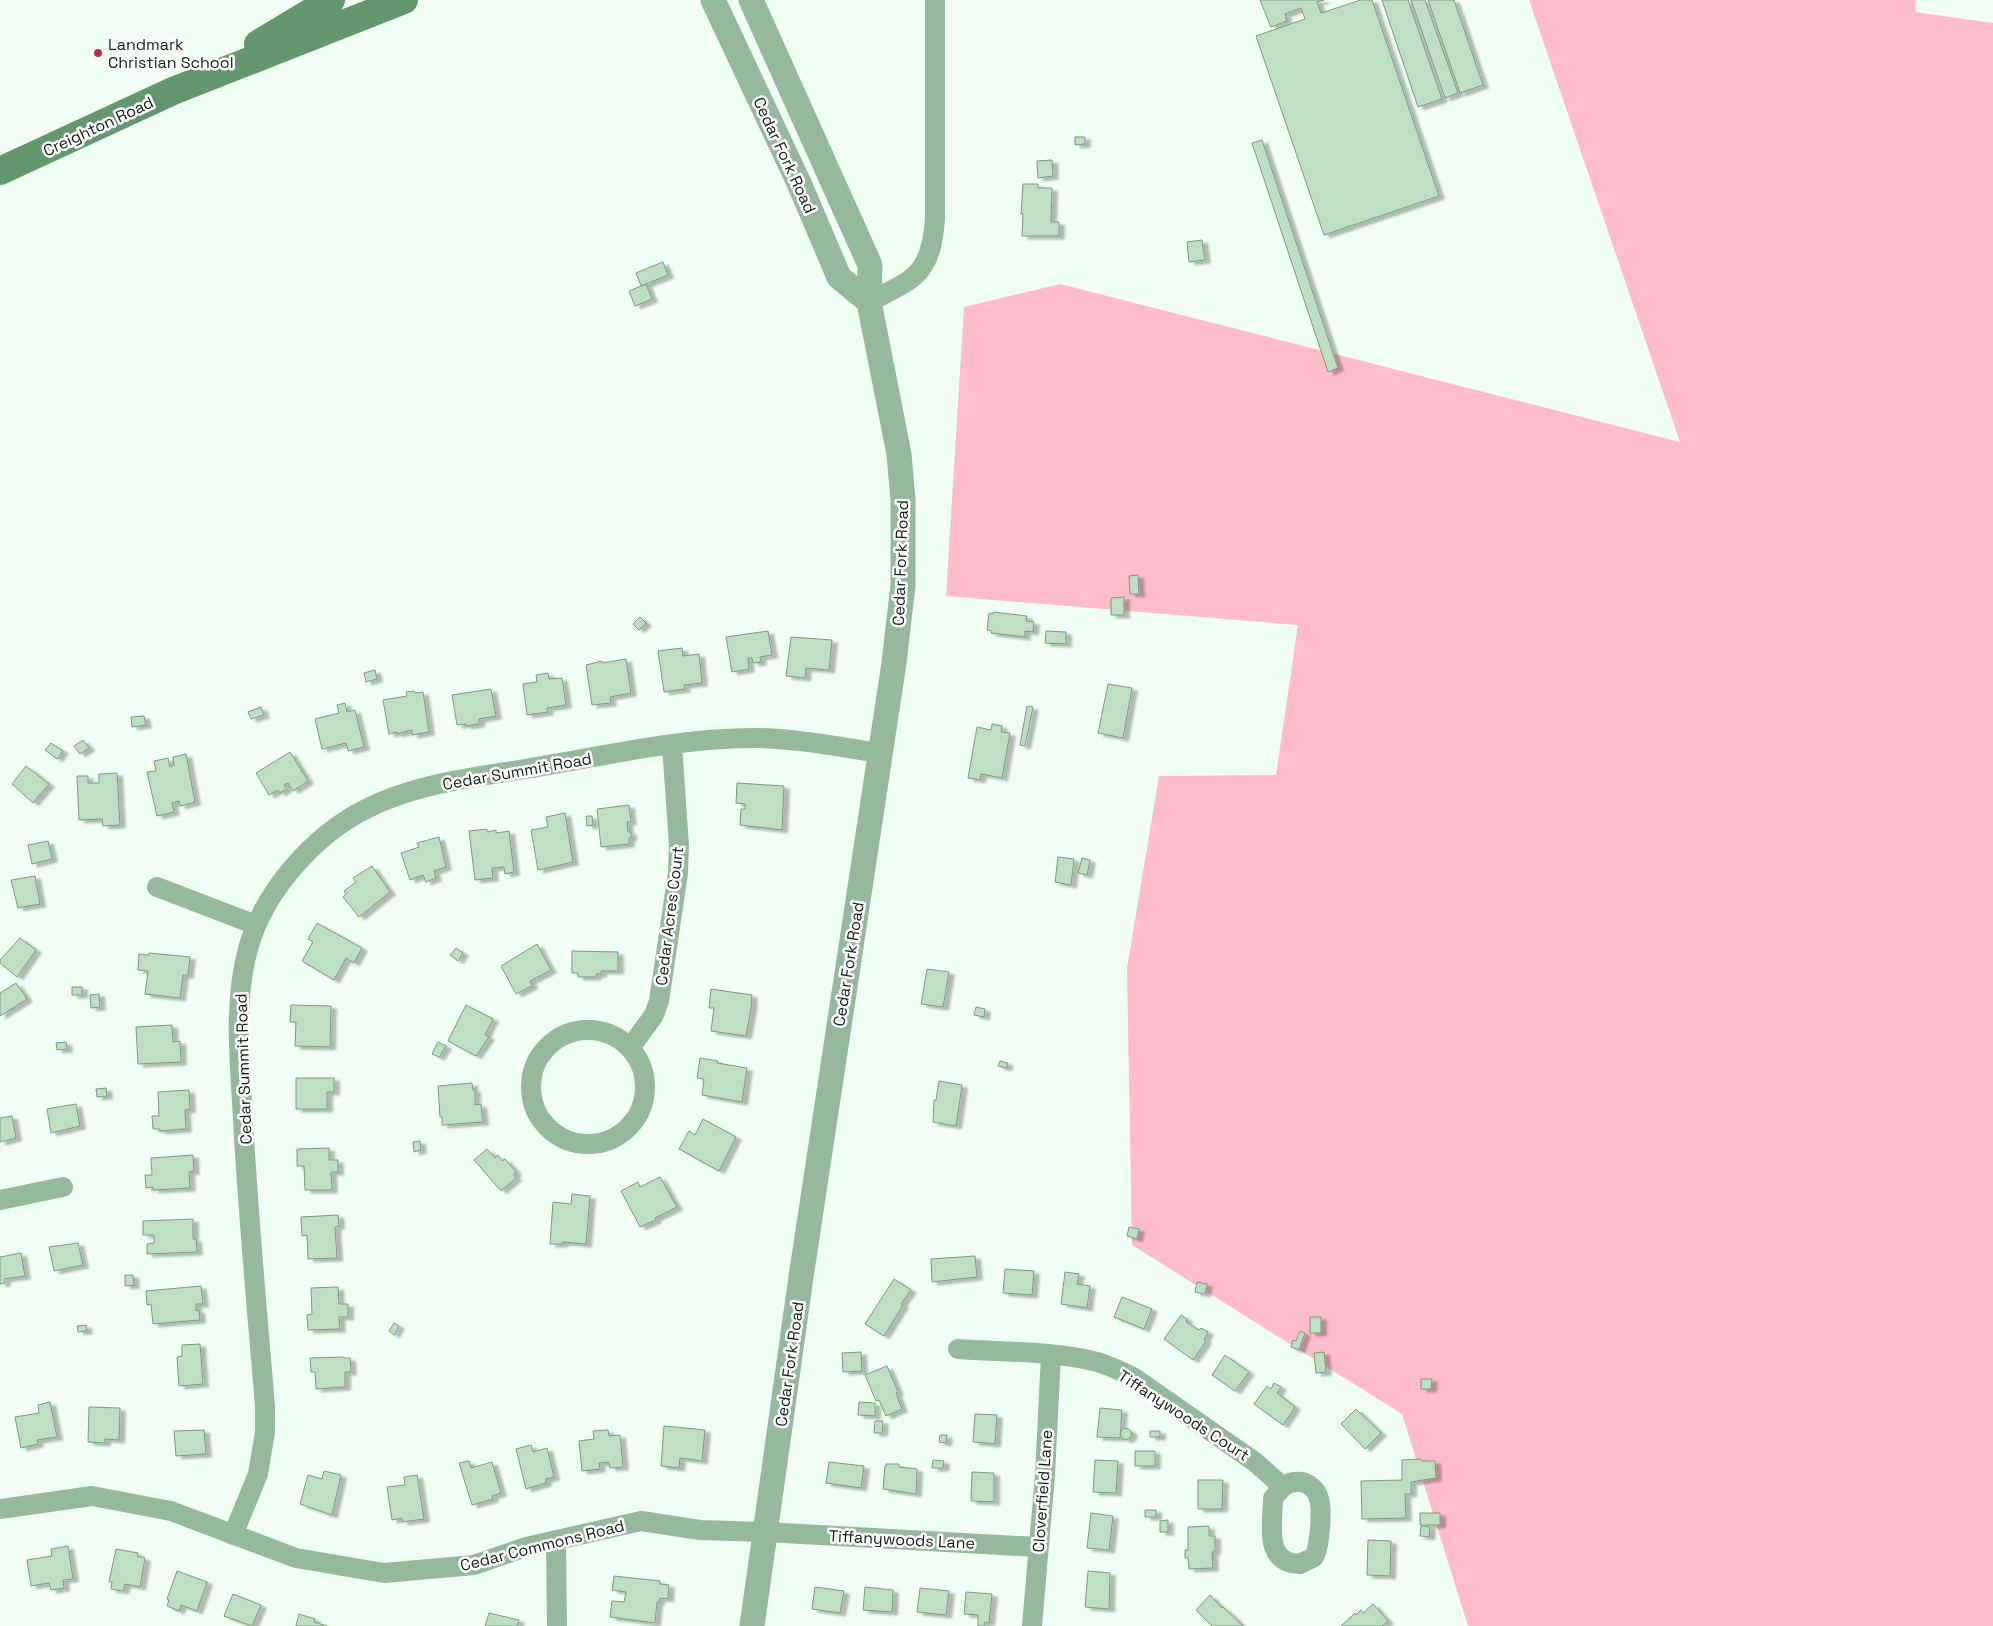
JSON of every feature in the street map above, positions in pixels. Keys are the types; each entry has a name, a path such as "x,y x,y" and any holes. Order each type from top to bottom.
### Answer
{"main road":[{"name":"Creighton Road","path":"196,82 331,0"},
{"name":"Creighton Road","path":"0,171 172,91 404,0"}],"street":[{"name":"Cedar Fork Road","path":"712,0 799,183 840,277 868,302"},
{"name":"Cedar Fork Road","path":"751,0 870,265 868,302 899,454 903,500 903,585 900,614 752,1626"},
{"path":"868,302 912,279 923,267 933,245 935,219 935,0"},
{"name":"Cedar Summit Road","path":"232,1534 258,1474 265,1432 265,1406 238,1030 239,998 243,968 256,926 287,876 310,849 336,827 365,810 395,796 454,781 672,745 720,739 757,738 792,740 880,753"},
{"name":"Cedar Acres Court","path":"630,1048 654,1015 659,1001 675,898 679,845 672,745"},
{"path":"157,888 256,926"},
{"path":"583,1030 608,1034 630,1048 642,1070 645,1082 645,1095 636,1118 627,1128 605,1141 580,1143 567,1140 546,1126 538,1116 531,1091 531,1078 534,1066 548,1045 559,1038 583,1030"},
{"path":"0,1200 63,1187"},
{"name":"Tiffanywoods Court","path":"958,1349 1094,1361 1133,1377 1255,1462 1283,1488"},
{"name":"Cloverfield Lane","path":"1032,1626 1045,1475 1051,1356"},
{"name":"Cedar Commons Road","path":"0,1509 92,1496 171,1511 296,1558 384,1573 474,1565 526,1547 641,1521 700,1530 765,1532"},
{"name":"Tiffanywoods Lane","path":"765,1532 1038,1547"},
{"path":"556,1540 557,1626"}],"shaded area":[{"path":"1529,0 1916,0 1915,12 1993,23 1993,1626 1468,1626 1402,1414 1132,1245 1127,968 1159,776 1276,775 1298,625 946,596 964,307 1060,284 1680,442"}],"building":[{"path":"1260,0 1324,0 1317,2 1321,13 1361,0 1372,0 1439,196 1324,235 1256,36 1305,19 1301,8 1285,14 1287,21 1271,27"},
{"path":"1382,0 1408,0 1442,99 1418,107"},
{"path":"1411,0 1425,0 1458,93 1445,98"},
{"path":"1428,0 1454,0 1483,85 1460,93"},
{"path":"1075,137 1085,137 1085,144 1075,145"},
{"path":"1262,140 1338,368 1328,372 1252,143"},
{"path":"1052,160 1053,176 1038,178 1037,161"},
{"path":"1023,184 1038,184 1038,188 1052,188 1051,222 1059,222 1059,236 1022,236"},
{"path":"1202,240 1205,260 1189,262 1187,242"},
{"path":"663,262 668,275 641,286 636,273"},
{"path":"646,284 652,299 635,306 629,291"},
{"path":"1138,575 1139,594 1130,594 1129,576"},
{"path":"1124,597 1124,615 1111,615 1111,598"},
{"path":"993,612 1027,616 1026,621 1034,622 1033,632 1025,631 1025,637 991,633 992,631 987,630 989,613 993,614"},
{"path":"640,617 646,623 639,630 633,624"},
{"path":"768,631 772,655 760,657 761,662 753,663 752,658 748,658 749,669 732,672 726,637"},
{"path":"1046,631 1066,632 1066,644 1045,643"},
{"path":"791,637 832,640 829,670 806,668 805,678 786,676"},
{"path":"682,648 683,656 699,654 702,683 684,685 685,689 664,692 658,651"},
{"path":"626,659 631,693 610,697 611,703 592,705 586,665 602,661 602,663"},
{"path":"375,670 377,679 366,682 364,673"},
{"path":"548,673 549,679 562,678 566,705 547,708 548,712 527,715 523,684 537,682 536,675"},
{"path":"1108,684 1132,688 1123,738 1098,733"},
{"path":"491,689 496,716 479,719 479,724 457,725 452,695"},
{"path":"414,691 415,693 423,692 429,732 412,735 412,730 389,734 383,700 407,696 406,692"},
{"path":"345,703 347,712 355,710 364,747 348,751 346,743 322,749 315,719 339,713 337,705"},
{"path":"1027,706 1033,707 1025,746 1020,745"},
{"path":"261,707 264,715 251,719 248,712"},
{"path":"144,716 146,725 132,727 131,717"},
{"path":"992,724 1002,726 1001,732 1010,733 1002,778 981,774 980,780 968,778 977,727 991,730"},
{"path":"83,740 89,748 80,754 74,746"},
{"path":"51,743 63,751 57,759 45,750"},
{"path":"290,752 308,781 293,791 288,783 284,785 287,789 280,793 278,790 269,795 256,773"},
{"path":"186,754 195,802 180,806 179,801 172,803 174,812 157,816 147,772 156,771 154,761 168,758 170,767 174,765 173,757"},
{"path":"26,766 49,784 33,803 12,784"},
{"path":"117,773 120,825 103,826 102,819 79,820 77,776 88,776 88,783 99,783 99,774"},
{"path":"737,783 784,786 782,830 740,825 741,809 745,809 745,804 736,803"},
{"path":"629,805 631,822 627,822 631,838 629,838 629,844 601,847 597,809"},
{"path":"565,813 573,862 538,870 531,830 548,827 546,817"},
{"path":"586,816 592,816 593,825 587,826"},
{"path":"487,829 487,832 496,830 496,833 509,831 514,872 505,874 504,867 492,868 493,878 475,880 469,831"},
{"path":"439,837 446,867 434,871 436,878 426,882 423,875 410,880 401,853 419,847 417,843"},
{"path":"48,841 52,859 32,864 28,845"},
{"path":"1058,857 1074,859 1071,885 1055,882"},
{"path":"1082,858 1090,860 1087,875 1078,873"},
{"path":"372,866 390,892 359,917 343,897 346,894 344,891 356,882 353,878"},
{"path":"35,876 40,904 18,908 11,880"},
{"path":"317,923 362,948 354,963 346,958 334,980 302,961 313,942 308,939"},
{"path":"20,938 36,950 17,977 0,963 0,960"},
{"path":"537,944 551,970 530,981 532,986 516,994 501,966"},
{"path":"456,948 463,953 458,961 450,955"},
{"path":"572,951 618,952 618,971 601,971 601,974 596,974 596,977 578,977 578,973 572,973"},
{"path":"149,953 190,957 188,975 183,975 180,998 145,994 148,971 138,970 139,954 149,955"},
{"path":"927,969 949,972 943,1007 921,1004"},
{"path":"16,983 27,999 0,1016 0,993"},
{"path":"72,987 82,987 82,995 72,995"},
{"path":"711,989 752,995 746,1036 711,1031 714,1008 709,1008"},
{"path":"99,994 100,1007 91,1008 90,995"},
{"path":"291,1005 331,1006 330,1047 295,1046 296,1022 290,1022"},
{"path":"466,1005 493,1019 485,1035 489,1037 476,1056 448,1041"},
{"path":"976,1007 985,1009 984,1017 974,1015"},
{"path":"172,1025 173,1042 180,1041 181,1062 138,1064 136,1027"},
{"path":"66,1042 67,1049 57,1050 56,1043"},
{"path":"438,1042 446,1046 439,1057 432,1054"},
{"path":"700,1058 747,1068 742,1102 702,1095 704,1079 697,1078"},
{"path":"1000,1061 1008,1063 1006,1068 998,1066"},
{"path":"296,1078 334,1078 334,1092 327,1092 327,1109 296,1109"},
{"path":"939,1081 962,1085 956,1126 933,1122 934,1100 936,1100"},
{"path":"472,1083 473,1090 475,1090 475,1105 481,1104 483,1122 442,1125 438,1086"},
{"path":"106,1088 107,1096 97,1097 96,1089"},
{"path":"189,1090 190,1109 185,1110 186,1129 160,1131 160,1129 153,1129 152,1116 159,1116 158,1092"},
{"path":"76,1104 80,1126 51,1133 47,1109"},
{"path":"12,1116 16,1138 0,1142 0,1118"},
{"path":"703,1119 736,1137 719,1171 679,1149 689,1131 695,1135"},
{"path":"420,1141 421,1150 414,1152 413,1142"},
{"path":"329,1148 329,1160 338,1160 338,1172 331,1172 332,1190 305,1190 304,1166 297,1166 297,1149"},
{"path":"487,1149 495,1158 498,1155 502,1161 505,1159 516,1172 514,1174 516,1178 501,1191 474,1160"},
{"path":"193,1155 194,1171 189,1172 190,1188 153,1190 153,1187 146,1188 145,1175 152,1175 151,1158"},
{"path":"660,1177 677,1207 640,1227 621,1191 638,1182 640,1187"},
{"path":"572,1194 590,1196 586,1244 563,1242 562,1244 550,1244 553,1202 571,1204"},
{"path":"338,1215 339,1226 335,1227 337,1258 308,1259 307,1235 302,1236 301,1217"},
{"path":"193,1219 193,1239 196,1239 197,1252 147,1254 147,1244 154,1243 154,1235 143,1235 143,1221"},
{"path":"1129,1227 1139,1229 1137,1239 1127,1236"},
{"path":"78,1243 83,1265 54,1271 49,1247"},
{"path":"21,1253 25,1276 4,1279 5,1283 0,1284 0,1257"},
{"path":"975,1256 977,1277 932,1282 931,1259"},
{"path":"1005,1269 1034,1271 1032,1295 1003,1293"},
{"path":"1065,1272 1079,1274 1077,1284 1090,1286 1087,1308 1061,1304"},
{"path":"125,1275 133,1275 134,1285 125,1286"},
{"path":"894,1279 911,1290 901,1304 903,1305 884,1336 865,1324"},
{"path":"1197,1282 1207,1284 1205,1294 1195,1292"},
{"path":"201,1286 203,1304 196,1304 196,1311 199,1310 200,1320 153,1324 151,1304 147,1305 146,1291"},
{"path":"338,1287 339,1304 348,1304 348,1317 339,1317 340,1329 308,1330 307,1315 312,1314 311,1288"},
{"path":"1122,1297 1152,1309 1144,1329 1114,1317"},
{"path":"1181,1315 1187,1319 1186,1322 1199,1330 1201,1328 1208,1332 1204,1340 1206,1341 1193,1360 1164,1339"},
{"path":"1310,1317 1321,1317 1321,1333 1310,1333"},
{"path":"394,1323 399,1326 394,1335 389,1331"},
{"path":"86,1325 87,1331 78,1332 77,1326"},
{"path":"1300,1331 1305,1333 1299,1350 1291,1347 1293,1340 1296,1341"},
{"path":"200,1344 203,1384 179,1386 177,1357 182,1356 182,1345"},
{"path":"861,1352 862,1371 843,1372 842,1353"},
{"path":"1324,1352 1326,1372 1316,1373 1314,1353"},
{"path":"1225,1355 1249,1372 1235,1391 1212,1375"},
{"path":"310,1358 350,1358 351,1372 345,1372 345,1387 316,1389 315,1372 311,1372"},
{"path":"887,1366 898,1392 896,1393 902,1409 886,1416 879,1400 876,1401 865,1375"},
{"path":"1421,1379 1432,1379 1431,1389 1421,1389"},
{"path":"1274,1383 1281,1387 1277,1393 1295,1407 1283,1425 1254,1404 1267,1386 1271,1389"},
{"path":"50,1402 57,1437 37,1440 38,1444 21,1448 15,1417 39,1413 38,1405"},
{"path":"859,1402 875,1403 875,1416 858,1415"},
{"path":"89,1407 120,1408 119,1440 105,1439 105,1443 88,1442"},
{"path":"1100,1408 1122,1410 1120,1438 1097,1437"},
{"path":"1356,1409 1381,1433 1365,1449 1341,1424"},
{"path":"975,1414 997,1415 995,1444 973,1442"},
{"path":"875,1421 883,1421 882,1433 874,1433"},
{"path":"664,1426 705,1430 702,1461 680,1458 679,1468 661,1466"},
{"path":"1124,1429 1128,1429 1131,1434 1130,1438 1124,1439 1121,1436 1121,1432"},
{"path":"204,1430 206,1454 176,1456 174,1431"},
{"path":"608,1430 609,1436 620,1435 623,1467 610,1468 609,1462 599,1463 600,1469 582,1471 579,1441 594,1439 593,1431"},
{"path":"1150,1431 1160,1431 1160,1437 1150,1437"},
{"path":"940,1435 947,1435 946,1443 939,1442"},
{"path":"531,1445 533,1452 547,1448 554,1477 546,1479 546,1483 526,1489 516,1449"},
{"path":"1135,1451 1155,1451 1155,1466 1135,1466"},
{"path":"1421,1459 1422,1461 1435,1461 1436,1478 1411,1482 1411,1494 1405,1494 1406,1518 1362,1519 1361,1481 1402,1480 1402,1460"},
{"path":"933,1460 944,1461 943,1468 932,1468"},
{"path":"1095,1460 1118,1461 1116,1493 1093,1492"},
{"path":"469,1461 471,1468 492,1462 501,1493 492,1496 493,1499 472,1505 459,1463"},
{"path":"829,1462 864,1466 861,1488 826,1483"},
{"path":"886,1464 899,1464 899,1467 917,1469 916,1494 883,1489"},
{"path":"324,1471 341,1475 332,1515 300,1504 308,1475 322,1479"},
{"path":"972,1472 994,1473 994,1502 971,1501"},
{"path":"417,1475 424,1519 402,1522 402,1518 392,1520 387,1487 405,1485 404,1477"},
{"path":"1198,1480 1223,1480 1222,1509 1198,1509"},
{"path":"1145,1510 1156,1510 1156,1517 1145,1517"},
{"path":"1091,1513 1113,1516 1109,1550 1087,1548"},
{"path":"1420,1513 1440,1513 1440,1525 1420,1525"},
{"path":"1168,1520 1168,1532 1160,1532 1160,1521"},
{"path":"1209,1526 1209,1536 1215,1536 1215,1552 1212,1552 1213,1568 1189,1569 1188,1558 1185,1558 1185,1550 1188,1550 1188,1527"},
{"path":"1421,1526 1430,1527 1429,1537 1420,1536"},
{"path":"1368,1540 1391,1541 1390,1576 1367,1575"},
{"path":"68,1546 73,1579 63,1580 64,1588 51,1590 49,1583 31,1586 27,1560 52,1556 51,1549"},
{"path":"116,1549 138,1553 137,1556 145,1558 140,1587 125,1584 123,1591 111,1589 112,1582 109,1582"},
{"path":"177,1571 207,1582 197,1611 181,1605 179,1611 167,1606 169,1600 167,1599"},
{"path":"1088,1571 1110,1573 1109,1609 1085,1607"},
{"path":"614,1576 660,1581 660,1584 669,1585 668,1599 660,1598 659,1602 657,1602 655,1623 610,1617 612,1601 624,1602 626,1592 612,1590"},
{"path":"815,1587 844,1591 840,1613 812,1609"},
{"path":"865,1587 893,1590 892,1612 863,1610"},
{"path":"920,1588 949,1591 946,1615 917,1612"},
{"path":"966,1592 992,1594 989,1623 985,1622 984,1626 978,1626 978,1615 964,1614"},
{"path":"233,1594 261,1605 252,1626 224,1616"},
{"path":"1210,1595 1243,1626 1212,1626 1196,1610"},
{"path":"1373,1604 1388,1621 1382,1626 1341,1626 1355,1613 1356,1615 1361,1610 1363,1613"},
{"path":"489,1613 519,1620 517,1626 485,1626"},
{"path":"299,1614 315,1619 314,1622 327,1626 296,1626"}],"place":[{"name":"Landmark Christian School","path":"98,53"}]}
